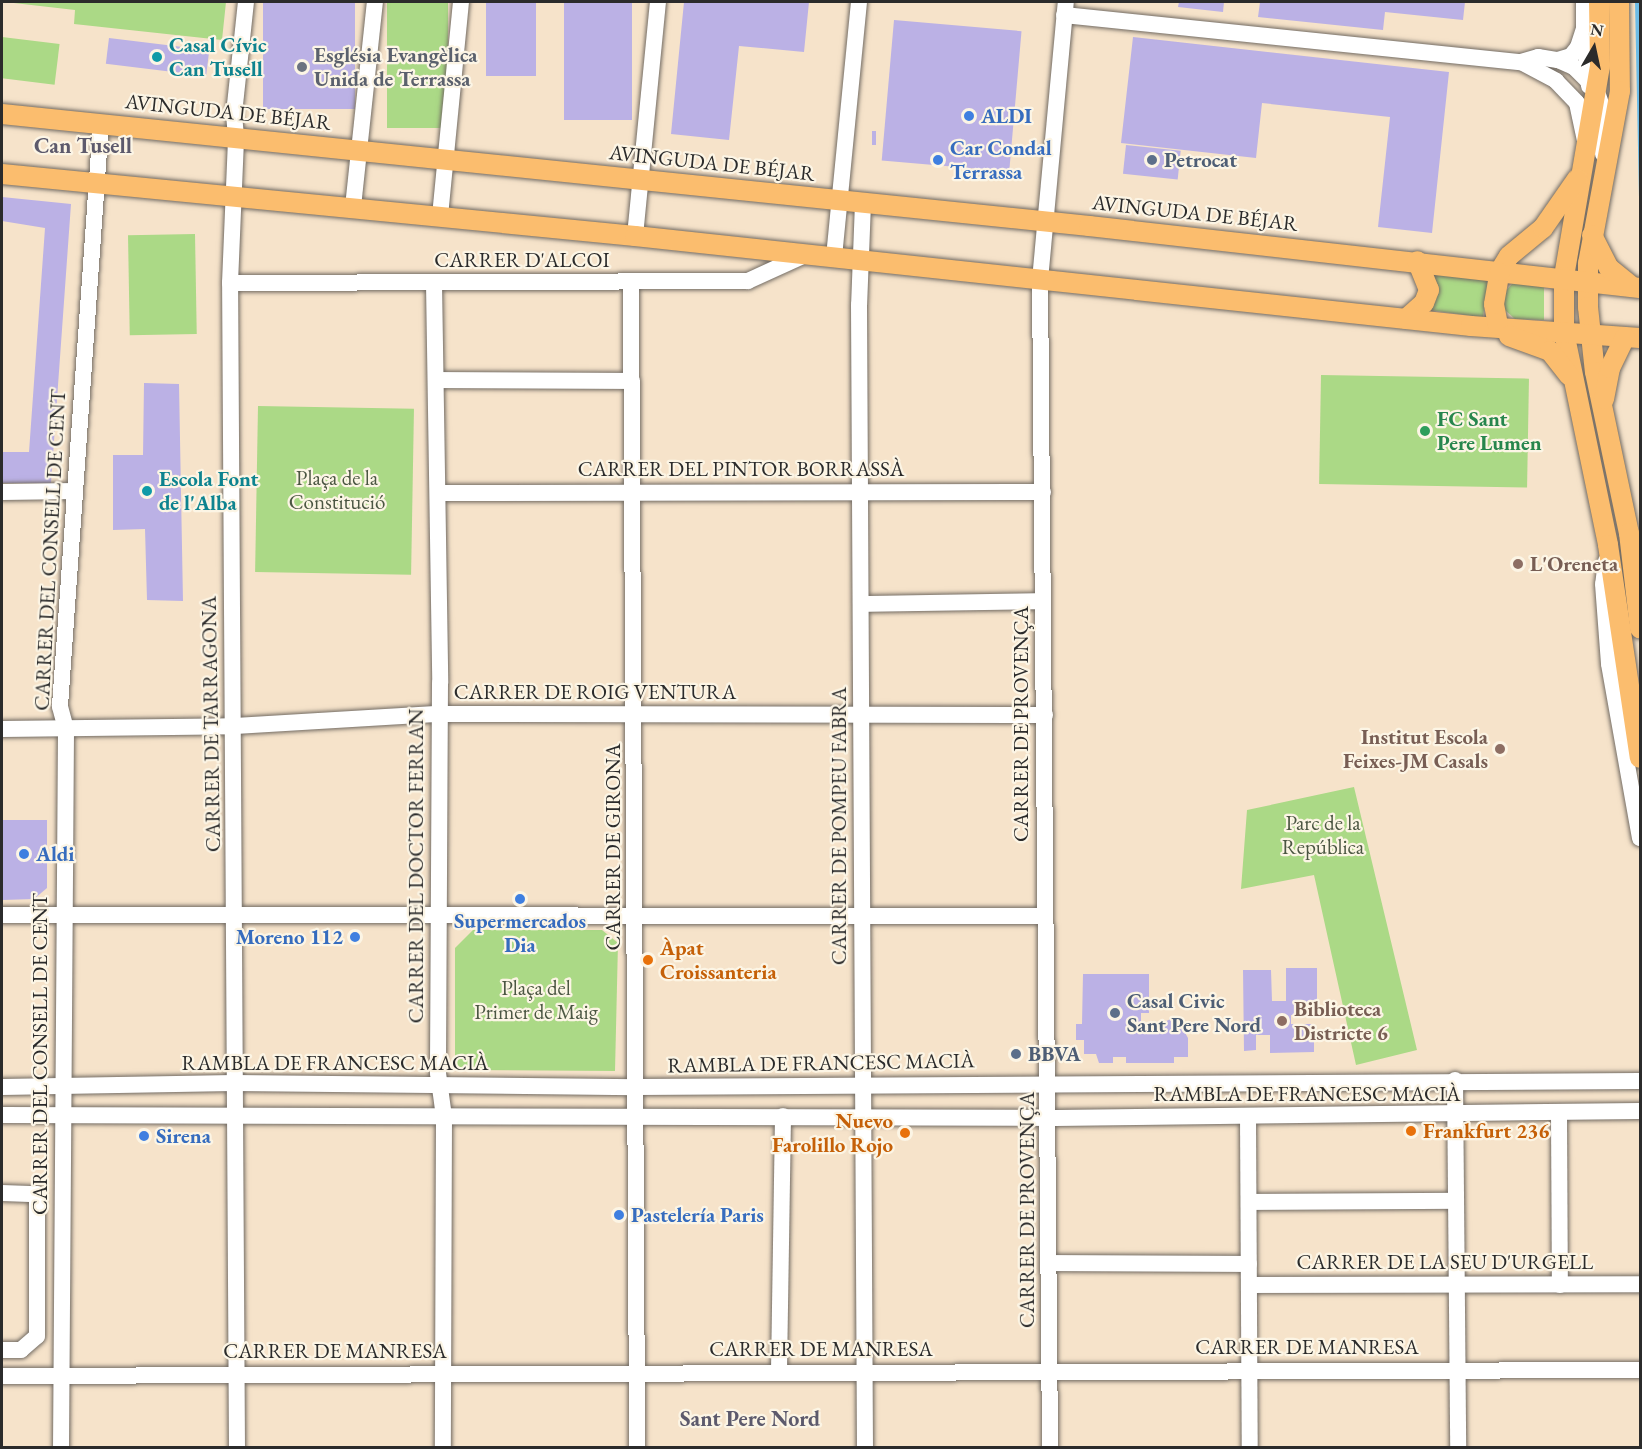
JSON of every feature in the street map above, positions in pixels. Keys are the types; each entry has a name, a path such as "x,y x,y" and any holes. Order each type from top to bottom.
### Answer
{"main road":[{"path":"1599,2 1600,66 1592,85 1592,110 1587,150 1564,278 1564,332 1608,545 1641,758"},
{"path":"1619,2 1620,91 1614,139 1604,173 1592,235 1587,281 1589,334 1629,533 1641,628"},
{"name":"AVINGUDA DE BÉJAR","path":"2,114 1466,266 1505,263"},
{"path":"1516,338 1498,325 1494,304 1505,263 1543,228 1582,172"},
{"path":"2,174 635,236 1471,326 1498,325 1633,338"},
{"path":"1592,235 1609,268 1636,287"},
{"path":"1406,319 1424,303 1429,290 1417,261"},
{"path":"1505,263 1564,278 1636,287"},
{"path":"1471,326 1516,338 1550,351 1562,363 1574,385"},
{"path":"1603,408 1610,368 1633,338"}],"street":[{"name":"CARRER DE TARRAGONA","path":"237,1448 234,1117 235,726 230,283 236,137 234,114 246,2"},
{"path":"353,207 375,2"},
{"path":"440,216 461,2"},
{"path":"635,236 658,2"},
{"path":"834,257 859,2"},
{"path":"1584,2 1584,28 1592,85 1603,109 1604,173"},
{"path":"1065,8 1521,62 1556,81 1577,103 1587,150"},
{"name":"CARRER DE PROVENÇA","path":"1050,1448 1049,1118 1044,916 1045,714 1040,280 1043,221 1065,8"},
{"path":"1558,60 1571,56 1584,28"},
{"path":"1521,62 1538,57 1558,60 1574,67 1592,85"},
{"name":"CARRER DEL CONSELL DE CENT","path":"61,1448 61,1085 66,729 60,706 101,123"},
{"name":"CARRER DE POMPEU FABRA","path":"863,203 859,260 862,490 860,714 865,1448"},
{"name":"CARRER D'ALCOI","path":"230,283 748,281 807,254"},
{"name":"CARRER DEL DOCTOR FERRAN","path":"434,283 439,493 438,1073 442,1085 444,1117 443,1448"},
{"name":"CARRER DE GIRONA","path":"631,283 638,1117 637,1448"},
{"path":"436,380 632,381"},
{"name":"CARRER DEL PINTOR BORRASSÀ","path":"439,493 862,490 1043,492"},
{"path":"2,492 75,491"},
{"path":"1608,545 1603,584 1609,664 1641,838"},
{"path":"861,604 1043,601"},
{"name":"CARRER DE ROIG VENTURA","path":"2,729 235,726 440,714 634,717 1045,714"},
{"path":"2,915 1044,916"},
{"path":"1455,1080 1458,1448"},
{"name":"RAMBLA DE FRANCESC MACIÀ","path":"2,1087 234,1083 637,1087 1455,1080 1641,1081"},
{"name":"RAMBLA DE FRANCESC MACIÀ","path":"2,1115 234,1117 864,1115 1049,1118 1641,1112"},
{"path":"1559,1114 1560,1285"},
{"path":"779,1371 783,1116"},
{"path":"1248,1117 1250,1448"},
{"path":"2,1193 37,1194 37,1336 21,1350 2,1350"},
{"path":"1249,1202 1456,1202"},
{"path":"1050,1263 1249,1264"},
{"name":"CARRER DE LA SEU D'URGELL","path":"1249,1285 1641,1284"},
{"name":"CARRER DE MANRESA","path":"2,1376 1250,1369 1641,1370"}],"green space":[{"path":"5,2 226,2 222,40 74,24 75,10"},
{"path":"387,2 448,2 448,128 387,128"},
{"path":"2,37 60,44 55,85 2,78"},
{"path":"195,234 197,334 130,335 128,235"},
{"path":"1432,270 1488,278 1483,318 1426,310"},
{"path":"1513,283 1544,285 1544,320 1515,319 1505,310 1502,295"},
{"name":"FC Sant Pere Lumen","path":"1321,375 1529,379 1527,488 1319,484"},
{"name":"Plaça de la Constitució","path":"258,406 414,409 411,575 255,572"},
{"name":"Parc de la República","path":"1354,787 1417,1050 1356,1065 1314,875 1241,889 1247,810"},
{"name":"Plaça del Primer de Maig","path":"473,930 602,930 618,943 615,1071 455,1070 455,948"}],"water":[{"path":"1635,2 1640,2 1640,247"}],"building":[{"name":"Església Evangèlica Unida de Terrassa","path":"263,2 355,2 355,109 263,109"},
{"path":"486,2 536,2 536,76 486,76"},
{"path":"564,2 632,2 632,120 564,120"},
{"path":"684,2 809,2 804,52 739,46 729,140 671,134"},
{"path":"1179,2 1224,2 1223,12 1178,7"},
{"path":"1260,2 1465,2 1463,20 1385,12 1383,30 1258,17"},
{"path":"894,20 1022,31 1009,172 882,160"},
{"path":"1133,37 1449,72 1432,233 1378,227 1390,117 1262,103 1256,158 1121,143"},
{"name":"Casal Cívic Can Tusell","path":"109,38 209,50 206,76 106,64"},
{"path":"872,131 876,131 876,145 872,145"},
{"path":"1126,145 1181,151 1178,180 1123,174"},
{"path":"2,197 71,204 51,483 2,483 2,452 29,452 45,228 2,221"},
{"name":"Escola Font de l'Alba","path":"144,383 179,384 183,601 147,600 145,529 113,530 113,455 143,455"},
{"name":"Aldi","path":"2,820 47,820 47,888 34,899 2,900"},
{"path":"1286,968 1317,968 1317,1014 1291,1015 1291,1024 1314,1024 1314,1052 1270,1053 1270,1035 1256,1035 1256,1050 1244,1051 1243,970 1271,970 1272,1001 1286,1001"},
{"path":"1083,974 1149,974 1149,1013 1141,1013 1141,1025 1159,1025 1176,1016 1188,1038 1188,1057 1174,1057 1174,1063 1126,1063 1126,1057 1113,1057 1113,1063 1099,1063 1096,1054 1084,1054 1084,1040 1076,1040 1076,1024 1082,1024"}],"place":[{"name":"Casal Cívic Can Tusell","path":"157,57"},
{"name":"Església Evangèlica Unida de Terrassa","path":"302,67"},
{"name":"ALDI","path":"969,116"},
{"name":"Car Condal Terrassa","path":"938,160"},
{"name":"Petrocat","path":"1152,160"},
{"name":"FC Sant Pere Lumen","path":"1425,431"},
{"name":"Escola Font de l'Alba","path":"147,491"},
{"name":"L'Oreneta","path":"1518,564"},
{"name":"Institut Escola Feixes-JM Casals","path":"1500,749"},
{"name":"Aldi","path":"24,854"},
{"name":"Supermercados Dia","path":"520,899"},
{"name":"Moreno 112","path":"355,937"},
{"name":"Àpat Croissanteria","path":"648,960"},
{"name":"Casal Civic Sant Pere Nord","path":"1115,1013"},
{"name":"Biblioteca Districte 6","path":"1282,1021"},
{"name":"BBVA","path":"1016,1054"},
{"name":"Frankfurt 236","path":"1411,1131"},
{"name":"Nuevo Farolillo Rojo","path":"905,1133"},
{"name":"Sirena","path":"144,1136"},
{"name":"Pastelería Paris","path":"619,1215"}],"district":[{"name":"Can Tusell","path":"83,146"},
{"name":"Sant Pere Nord","path":"750,1419"}]}
